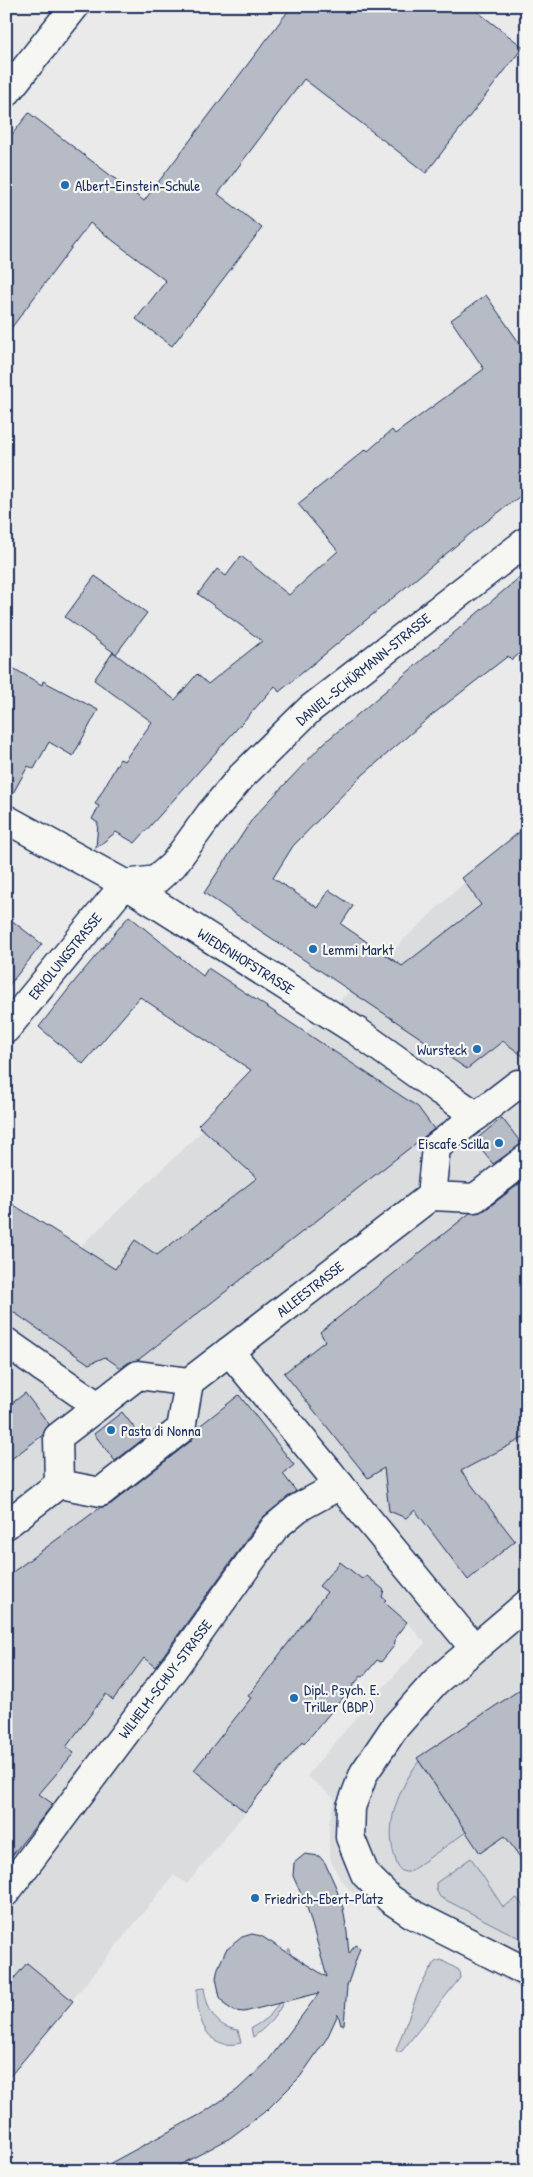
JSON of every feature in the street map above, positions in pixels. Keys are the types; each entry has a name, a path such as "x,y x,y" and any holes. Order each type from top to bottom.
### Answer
{"street":[{"path":"6,93 75,6"},
{"name":"DANIEL-SCHÜRMANN-STRASSE","path":"125,884 156,880 173,865 210,814 241,777 310,709 527,540"},
{"name":"WIEDENHOFSTRASSE","path":"6,819 125,884 358,1032 477,1116"},
{"name":"ERHOLUNGSTRASSE","path":"6,1029 125,884"},
{"path":"527,1086 518,1084 436,1148 432,1196 475,1198 527,1158"},
{"name":"ALLEESTRASSE","path":"189,1382 432,1196"},
{"path":"6,1342 98,1406"},
{"path":"229,1351 474,1648"},
{"path":"6,1525 59,1484 101,1492 181,1429 189,1382 138,1374 58,1437 59,1484"},
{"name":"WILHELM-SCHUY-STRASSE","path":"6,1892 171,1672 275,1527 335,1479"},
{"path":"527,1604 435,1682 395,1727 364,1772 351,1807 350,1837 365,1874 390,1899 414,1915 527,1972"}],"shaded area":[{"path":"527,823 527,1992 361,1902 340,1879 331,1861 329,1823 335,1799 307,1776 367,1705 425,1643 407,1622 392,1640 394,1646 381,1662 377,1661 280,1770 187,1884 174,1875 6,2081 6,1317"},
{"path":"419,1761 466,1832 409,1872 404,1872 398,1866 392,1848 392,1821 399,1796"},
{"path":"471,1858 503,1907 517,1898 527,1911 527,1942 440,1897 436,1889 436,1883"},
{"path":"288,1949 290,1949 291,1962 288,1986 283,2003 268,2025 253,2037 251,2028 272,2013 282,1994 288,1966"},
{"path":"441,1960 459,1970 460,1978 402,2051 398,2053 396,2050 421,1985 435,1962"},
{"path":"204,1988 207,2003 214,2016 223,2025 238,2030 241,2043 229,2044 219,2042 211,2037 206,2030 201,2021 197,2000 197,1989"}],"building":[{"name":"Albert-Einstein-Schule","path":"292,6 470,6 523,47 426,173 304,79 218,194 262,228 172,346 136,319 166,281 90,223 6,335 6,142 29,113 144,201"},
{"path":"486,295 527,354 527,491 470,534 279,692 275,686 135,843 116,832 96,848 98,823 92,819 99,806 95,804 120,759 124,761 152,722 94,680 113,652 175,700 197,674 208,684 262,641 198,594 217,569 226,576 241,556 289,595 338,551 298,504 366,449 368,451 392,430 395,434 484,369 451,320"},
{"path":"527,571 527,647 512,660 508,656 432,715 357,780 293,846 273,878 318,908 329,890 353,906 341,924 402,966 481,905 462,878 527,826 527,1059 503,1041 467,1069 204,893 253,818 324,743"},
{"path":"95,576 147,613 116,654 65,617"},
{"path":"6,664 42,685 43,681 98,710 73,756 49,742 34,769 28,766 7,804"},
{"path":"6,916 42,944 6,989"},
{"path":"129,916 203,976 208,968 418,1107 434,1129 138,1360 129,1362 121,1368 105,1357 89,1364 6,1307 6,1200 115,1269 135,1240 157,1255 257,1178 198,1125 251,1070 140,997 83,1064 39,1027"},
{"name":"Eiscafe Scilla","path":"502,1118 522,1144 493,1164 474,1141"},
{"path":"527,1178 527,1436 461,1471 515,1541 468,1580 415,1510 406,1518 389,1511 384,1468 368,1478 284,1373 325,1341 320,1332 470,1213 485,1210"},
{"path":"25,1393 49,1424 43,1435 6,1463 6,1408"},
{"path":"239,1395 294,1465 283,1474 296,1491 262,1518 155,1667 144,1658 113,1700 106,1694 66,1747 74,1753 39,1794 53,1804 6,1863 6,1577 101,1507 111,1504 191,1441 197,1428"},
{"path":"122,1412 143,1439 115,1461 94,1434"},
{"path":"340,1562 362,1579 367,1576 384,1590 382,1597 386,1600 384,1602 407,1622 396,1636 394,1646 381,1662 377,1660 363,1677 361,1676 304,1744 302,1742 245,1812 194,1770 251,1698 248,1696 327,1592 319,1586"},
{"path":"527,1685 527,1867 505,1836 480,1853 417,1758"},
{"path":"305,1854 319,1856 325,1863 343,1908 349,1954 355,1945 360,1948 347,1986 344,2025 341,2025 338,2014 327,2038 300,2077 267,2110 230,2138 169,2171 96,2171 203,2113 237,2090 267,2062 319,1993 244,2012 234,2011 225,2005 220,1997 216,1978 226,1950 242,1937 252,1934 261,1936 327,1977 307,1907 293,1876 294,1863"},
{"path":"27,1963 73,2001 6,2081 6,1988"}],"place":[{"name":"Albert-Einstein-Schule","path":"65,185"},
{"name":"Lemmi Markt","path":"313,949"},
{"name":"Wursteck","path":"477,1049"},
{"name":"Eiscafe Scilla","path":"499,1143"},
{"name":"Pasta di Nonna","path":"111,1430"},
{"name":"Dipl. Psych. E. Triller (BDP)","path":"294,1698"},
{"name":"Friedrich-Ebert-Platz","path":"255,1898"}]}
